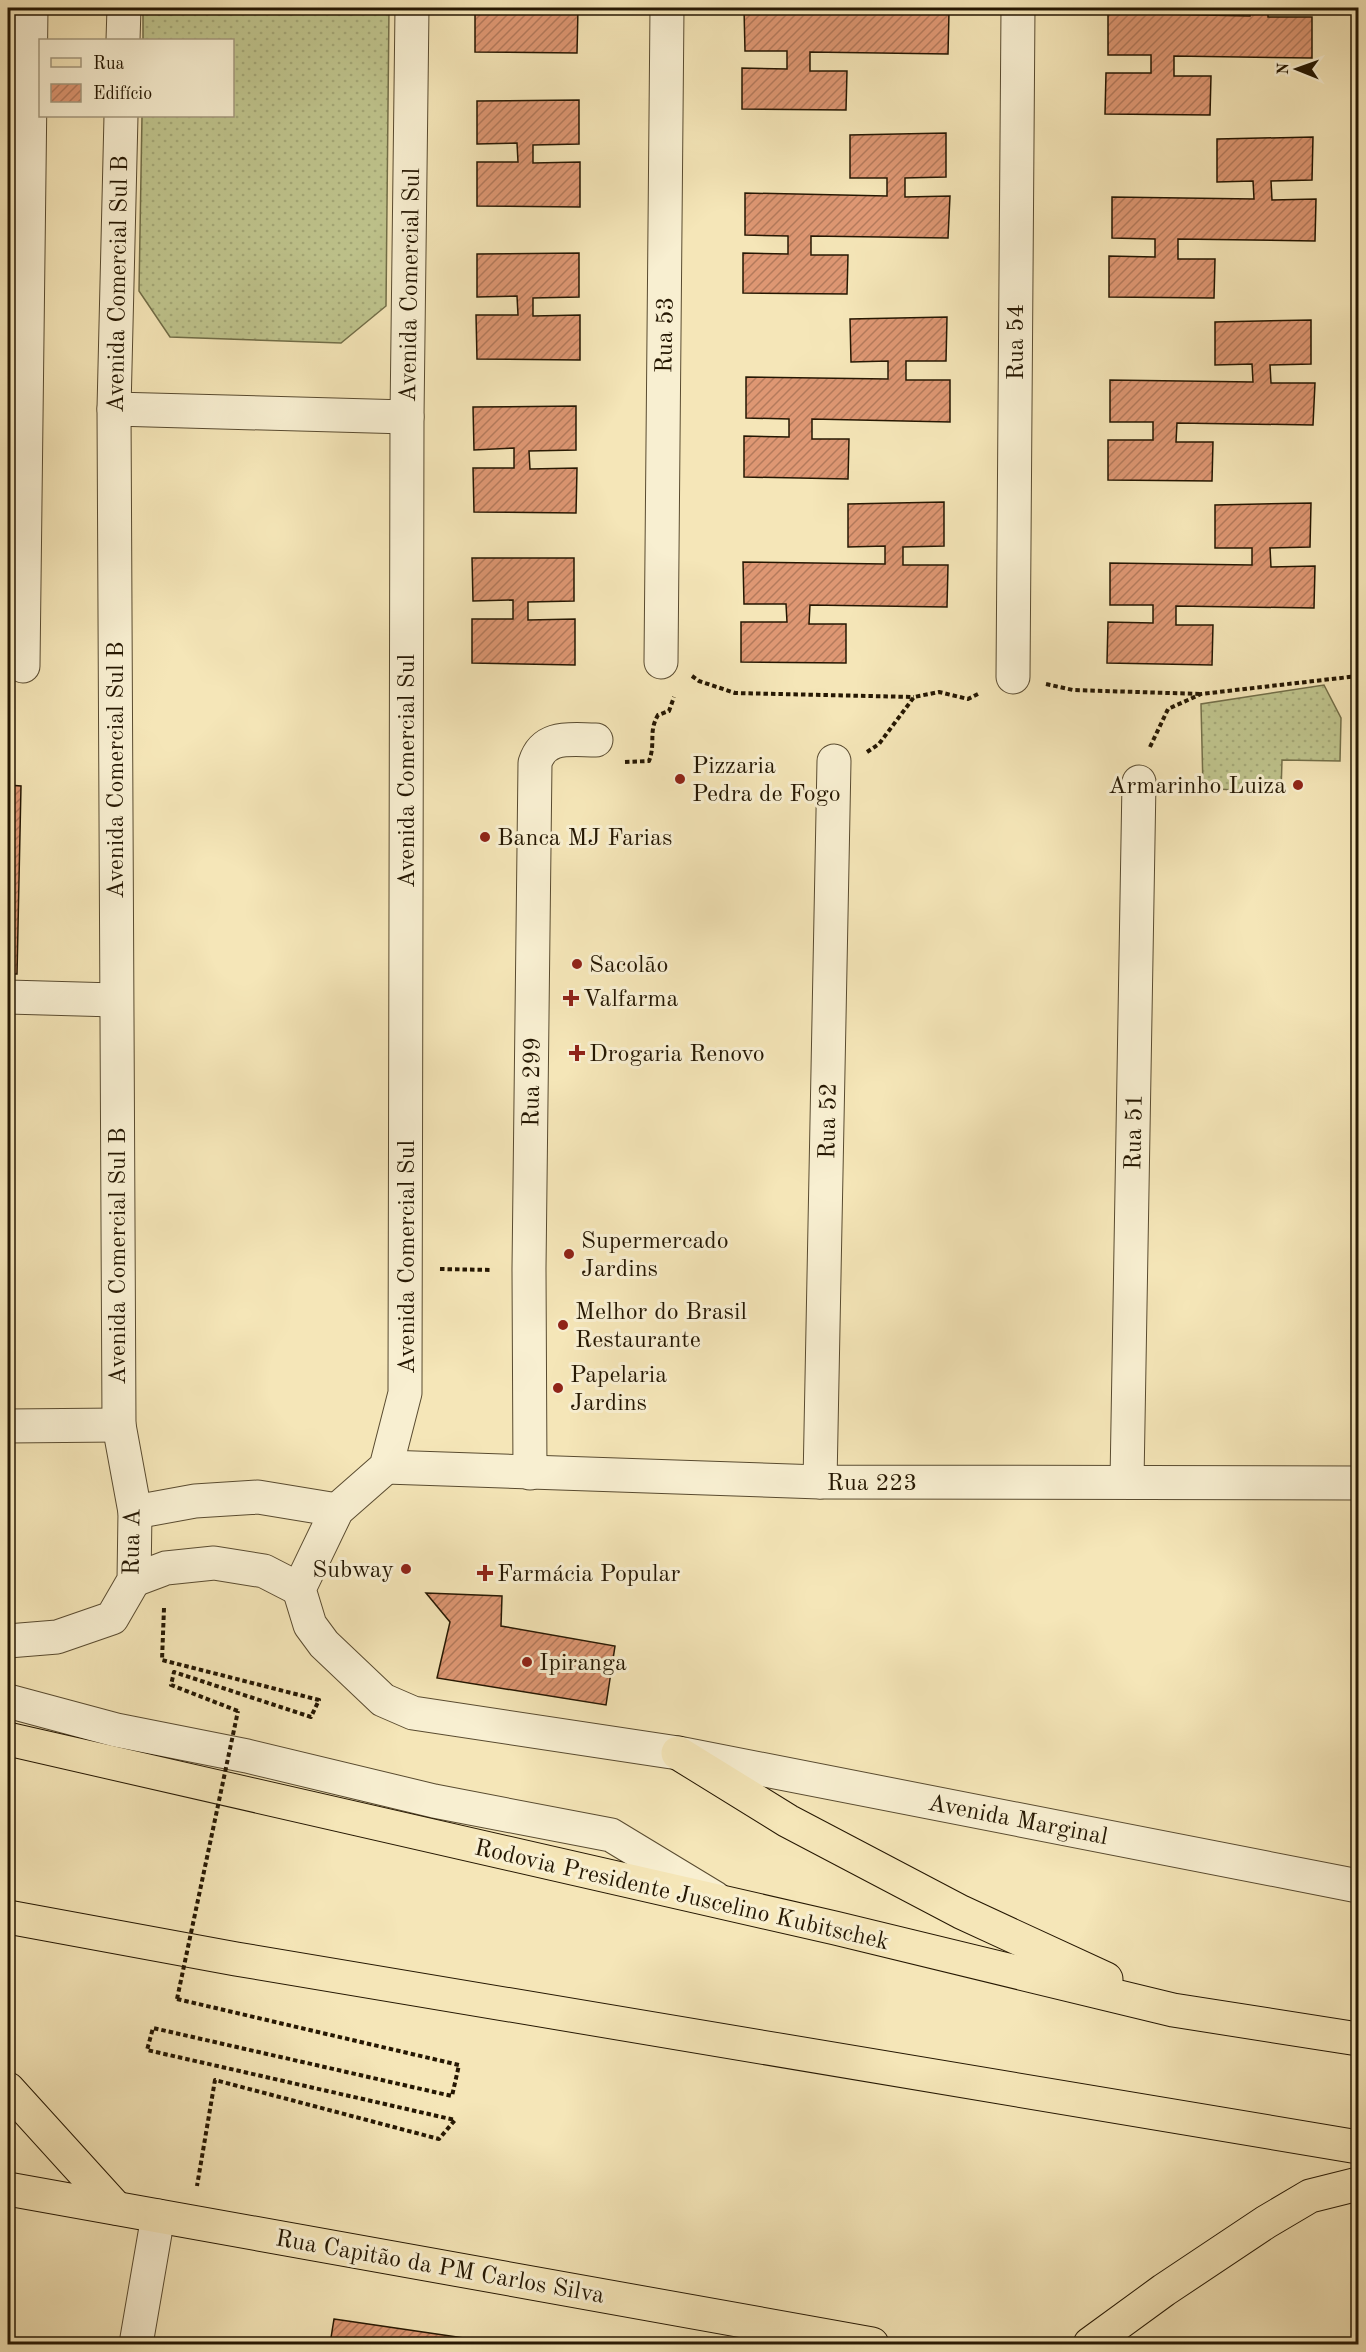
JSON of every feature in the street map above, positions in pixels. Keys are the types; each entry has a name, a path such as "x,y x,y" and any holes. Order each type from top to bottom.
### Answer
{"main road":[{"name":"Rodovia Presidente Juscelino Kubitschek","path":"8,1739 721,1902 1173,2010 1359,2039"},
{"path":"678,1753 788,1821 961,1912 1173,2010"},
{"path":"8,1917 248,1961 1359,2147"},
{"path":"8,2089 116,2208"},
{"path":"1090,2344 1164,2290 1266,2222 1310,2196 1359,2184"},
{"name":"Rua Capitão da PM Carlos Silva","path":"8,2189 872,2344"}],"street":[{"path":"23,666 32,8"},
{"path":"123,39 124,8"},
{"name":"Avenida Comercial Sul","path":"386,1467 405,1393 407,417 412,8"},
{"name":"Rua 53","path":"667,8 669,663"},
{"name":"Rua 54","path":"1013,677 1018,8"},
{"name":"Avenida Comercial Sul B","path":"119,1425 115,1000 114,409 121,117"},
{"path":"114,409 407,417"},
{"name":"Rua 299","path":"530,1473 529,1269 535,763 539,752 547,743 559,740 596,740"},
{"name":"Rua 52","path":"820,1482 834,760"},
{"name":"Rua 51","path":"1127,1481 1139,782"},
{"path":"8,997 115,1000"},
{"path":"8,1426 119,1425"},
{"name":"Rua A","path":"8,1641 57,1637 112,1618 134,1580 135,1512 119,1425"},
{"path":"134,1580 166,1568 214,1563 264,1571 299,1589 337,1510 386,1467"},
{"name":"Rua 223","path":"386,1467 820,1482 1359,1483"},
{"path":"135,1512 195,1501 258,1497 337,1510"},
{"name":"Avenida Marginal","path":"299,1589 310,1625 324,1644 383,1700 413,1713 678,1753 1359,1886"},
{"path":"8,1701 116,1730 247,1756 434,1801 611,1835 721,1902"},
{"path":"136,2344 158,2216"}],"path":[{"path":"669,663 699,681 735,693 914,697 939,692 968,699 1013,677 1073,690 1201,694 1359,676"},
{"path":"596,740 615,758 627,763 649,761 653,751 651,728 658,715 669,711 676,688 669,663"},
{"path":"1139,782 1156,731 1168,709 1201,694"},
{"path":"834,760 859,757 879,744 914,697"},
{"path":"406,1269 529,1269"},
{"path":"166,1568 162,1660 319,1700 311,1717 174,1672 171,1685 238,1711 177,1999 459,2065 452,2096 153,2028 147,2050 455,2120 439,2139 215,2080 190,2222"}],"green space":[{"path":"143,8 389,8 386,306 341,343 170,337 139,291 142,117 234,117 234,39 143,39"},
{"path":"1324,685 1341,718 1340,761 1282,760 1281,793 1203,788 1201,704"}],"building":[{"path":"475,8 578,8 577,53 475,52"},
{"path":"886,8 904,8 904,12 949,12 948,54 810,52 810,71 847,71 846,110 742,109 742,68 787,69 787,51 745,51 744,9 886,11"},
{"path":"1250,8 1268,8 1268,17 1312,17 1312,58 1174,56 1174,76 1211,76 1210,115 1105,114 1106,73 1151,73 1151,55 1108,55 1108,13 1250,16"},
{"path":"579,100 579,144 533,145 533,163 580,162 580,207 477,206 477,162 518,162 517,143 477,144 477,101"},
{"path":"946,133 946,177 905,178 905,197 950,196 948,238 811,236 811,255 848,255 847,294 743,293 743,253 788,254 788,236 745,235 745,193 887,196 887,178 850,178 850,135"},
{"path":"1313,137 1312,180 1271,181 1272,200 1316,199 1315,241 1178,239 1178,259 1215,259 1214,298 1109,297 1109,256 1155,257 1155,239 1112,238 1112,197 1254,199 1253,181 1217,182 1217,139"},
{"path":"579,253 579,297 533,298 533,316 580,315 580,360 477,359 476,315 518,315 517,296 477,297 477,254"},
{"path":"947,317 946,361 906,361 906,380 950,380 950,422 812,419 812,439 849,439 848,479 744,477 744,436 789,437 789,419 746,418 746,377 888,379 888,361 851,362 850,319"},
{"path":"1311,320 1311,364 1270,365 1271,383 1315,383 1313,425 1177,423 1176,442 1213,442 1212,481 1108,480 1108,440 1153,440 1153,422 1110,422 1110,380 1253,382 1252,364 1215,365 1215,322"},
{"path":"576,406 576,450 529,451 530,469 577,468 576,513 474,512 473,468 514,468 514,448 474,450 473,407"},
{"path":"944,502 944,546 903,547 903,565 948,565 947,607 810,605 809,624 846,624 846,663 741,662 741,622 787,622 786,604 744,604 743,562 885,564 885,546 848,547 848,504"},
{"path":"1311,503 1310,547 1270,548 1271,567 1315,566 1314,608 1176,606 1176,625 1213,625 1212,665 1107,663 1108,622 1153,623 1153,605 1110,605 1110,563 1252,565 1252,548 1215,548 1215,505"},
{"path":"472,558 574,558 574,601 528,602 528,620 575,619 575,665 472,663 472,619 513,619 513,600 473,601"},
{"path":"8,785 21,786 17,974 8,974"},
{"name":"Ipiranga","path":"426,1593 502,1596 501,1626 615,1646 606,1705 437,1678 450,1622"},
{"path":"334,2319 505,2344 330,2344"}],"place":[{"name":"Pizzaria Pedra de Fogo","path":"680,779"},
{"name":"Armarinho Luiza","path":"1298,785"},
{"name":"Banca MJ Farias","path":"485,837"},
{"name":"Sacolão","path":"577,964"},
{"name":"Valfarma","path":"571,998"},
{"name":"Drogaria Renovo","path":"577,1053"},
{"name":"Supermercado Jardins","path":"569,1254"},
{"name":"Melhor do Brasil Restaurante","path":"563,1325"},
{"name":"Papelaria Jardins","path":"558,1388"},
{"name":"Subway","path":"406,1569"},
{"name":"Farmácia Popular","path":"485,1573"},
{"name":"Ipiranga","path":"527,1662"}]}
